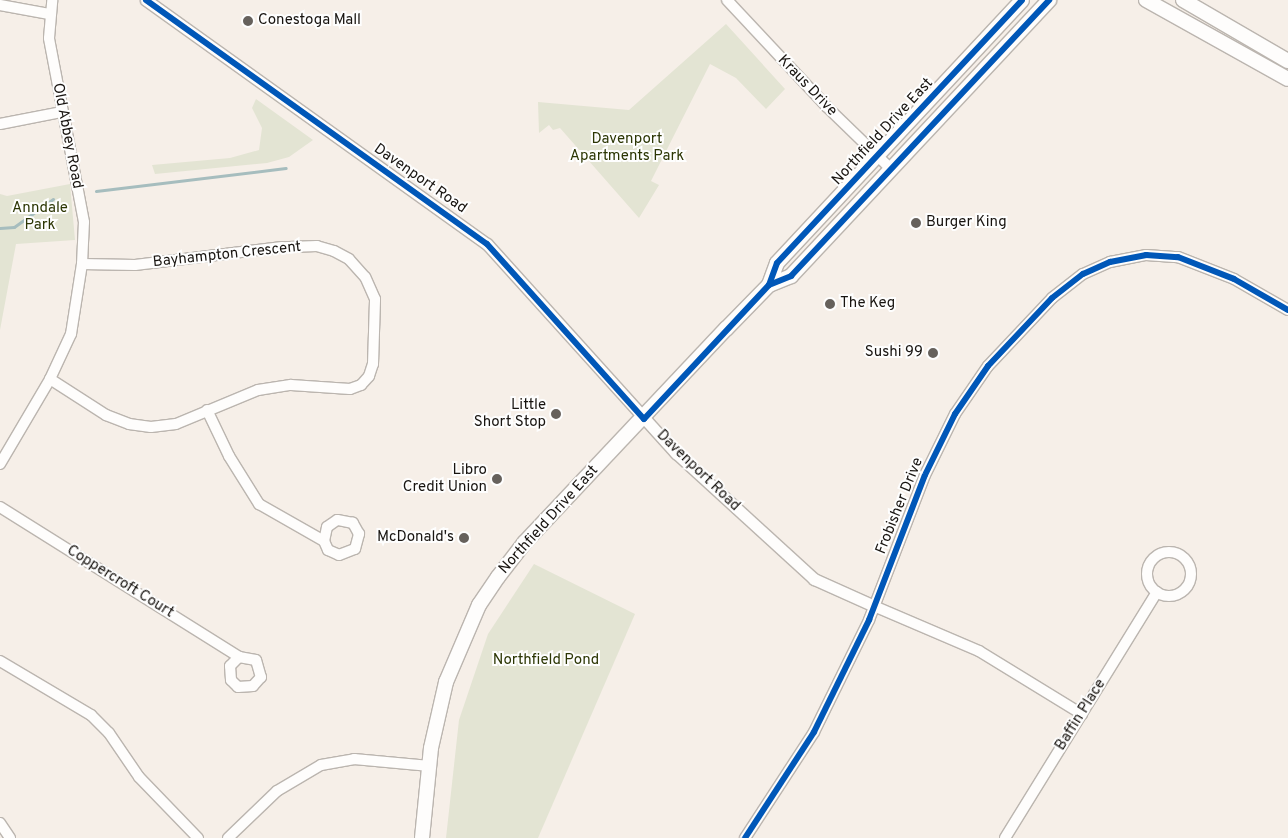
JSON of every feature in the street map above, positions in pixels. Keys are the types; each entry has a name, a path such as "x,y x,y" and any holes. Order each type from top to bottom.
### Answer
{"main road":[{"name":"Northfield Drive East","path":"422,838 436,719 446,682 479,605 525,542 769,285 777,263 878,157 1022,0"},
{"name":"Northfield Drive East","path":"769,285 791,276 1048,0"},
{"path":"1146,0 1288,79"},
{"path":"1183,0 1288,61"}],"street":[{"name":"Old Abbey Road","path":"0,464 50,379 71,334 82,264 84,222 61,112 49,38 49,14 52,0"},
{"name":"Davenport Road","path":"146,0 486,244 644,418 805,572 830,589 980,651 1082,714"},
{"name":"Kraus Drive","path":"726,0 891,169"},
{"path":"0,5 49,14"},
{"path":"0,124 61,112"},
{"name":"Bayhampton Crescent","path":"50,379 106,415 130,424 151,427 176,424 258,390 291,385 337,390 361,385 371,370 376,338 375,299 360,271 349,258 317,246 136,265 82,264"},
{"name":"Frobisher Drive","path":"745,838 814,732 874,606 925,475 966,395 988,366 1052,298 1083,274 1110,262 1146,255 1178,257 1234,279 1288,310"},
{"path":"207,410 229,456 258,504 324,541"},
{"name":"Coppercroft Court","path":"0,508 239,657"},
{"path":"1168,552 1182,556 1192,573 1186,588 1170,596 1157,592 1148,578 1151,562 1168,552"},
{"name":"Baffin Place","path":"1006,838 1157,592"},
{"path":"0,661 91,715 110,733 139,777 198,838"},
{"path":"228,838 277,791 321,765 354,759 430,766"},
{"path":"0,822 10,838"}],"green space":[{"name":"Davenport Apartments Park","path":"726,24 785,89 766,109 736,78 710,64 651,181 659,185 639,218 560,128 553,130 549,125 539,133 538,102 629,110"},
{"path":"256,99 313,140 289,157 267,163 155,174 152,165 230,158 259,150 262,128 252,108"},
{"name":"Anndale Park","path":"70,184 75,240 16,244 0,330 0,194 7,196"},
{"name":"Northfield Pond","path":"534,564 635,614 538,838 446,838 459,720 488,634"}],"waterway":[{"path":"96,191 286,168"},
{"path":"0,228 14,227 53,199"}],"cycle path":[{"path":"146,0 487,244 644,419 769,285 791,276 1049,0"},
{"path":"769,285 777,263 1022,0"},
{"path":"745,838 814,732 869,620 925,475 955,414 988,366 1052,298 1083,274 1110,262 1146,255 1178,257 1234,279 1288,310"}],"place":[{"name":"Conestoga Mall","path":"248,21"},
{"name":"Burger King","path":"916,223"},
{"name":"The Keg","path":"830,304"},
{"name":"Sushi 99","path":"933,353"},
{"name":"Little Short Stop","path":"556,414"},
{"name":"Libro Credit Union","path":"497,479"},
{"name":"McDonald's","path":"464,538"}]}
